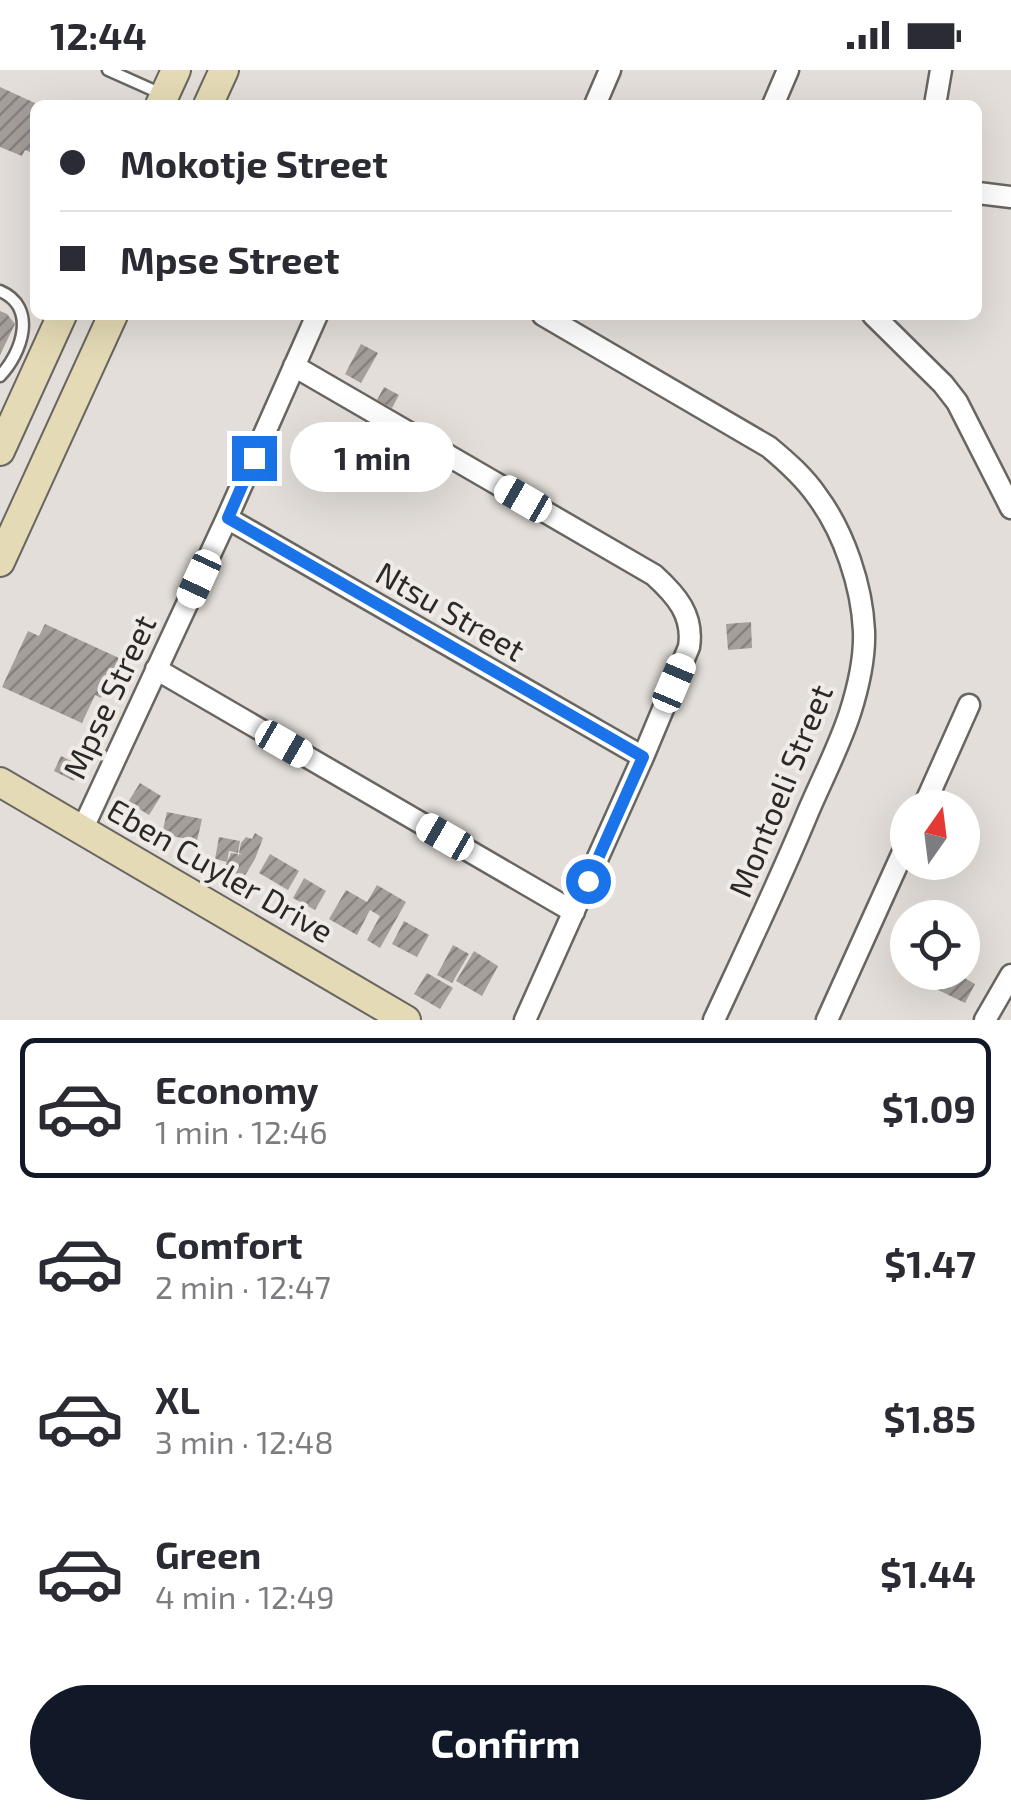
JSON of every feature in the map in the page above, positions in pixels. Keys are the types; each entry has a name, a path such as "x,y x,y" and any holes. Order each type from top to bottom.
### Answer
{"street":[{"path":"210,100 224,70"},
{"path":"596,100 610,70"},
{"path":"775,100 788,70"},
{"path":"936,100 942,70"},
{"path":"982,193 1011,197"},
{"path":"0,451 60,320"},
{"path":"0,562 110,320"},
{"name":"Mpse Street","path":"82,830 228,518 315,320"},
{"name":"Montoeli Street","path":"551,320 769,448 796,470 819,497 832,521 862,606 863,652 850,714 787,864 714,1020"},
{"path":"878,320 944,384 957,402 1011,508"},
{"path":"294,366 654,575 683,606 689,646 525,1020"},
{"name":"Ntsu Street","path":"228,518 643,757"},
{"path":"156,669 574,912"},
{"path":"930,790 969,705"},
{"name":"Eben Cuyler Drive","path":"0,782 406,1020"},
{"path":"827,1020 890,880"},
{"path":"985,1020 1011,975"}],"lane":[{"path":"108,70 172,94"},
{"path":"0,291 19,306 24,327 10,364 0,376"}],"building":[{"path":"0,87 30,101 30,152 25,150 22,156 0,147"},
{"path":"0,311 15,324 0,355"},
{"path":"361,344 378,353 361,383 345,374"},
{"path":"384,387 399,395 392,408 377,400"},
{"path":"751,622 752,648 728,650 726,624"},
{"path":"45,624 119,658 101,698 95,695 82,723 2,687 28,631 39,636"},
{"path":"61,756 81,766 74,781 54,771"},
{"path":"140,783 161,796 149,815 128,802"},
{"path":"167,812 202,819 197,841 162,834"},
{"path":"255,833 263,838 238,887 221,876 231,853 243,855 239,853 241,843 246,837 252,839"},
{"path":"219,837 240,841 238,853 229,851 227,862 215,859"},
{"path":"270,854 299,871 288,890 259,873"},
{"path":"304,878 326,891 315,910 293,898"},
{"path":"377,885 406,902 380,948 367,940 380,916 370,910 357,935 329,919 346,890 367,902"},
{"path":"404,921 429,935 417,957 392,944"},
{"path":"453,945 469,954 452,983 437,975"},
{"path":"474,951 498,966 482,996 456,981"},
{"path":"427,973 453,988 440,1009 414,994"},
{"path":"938,990 972,990 965,1003"}],"route":[{"path":"254,458 228,518 643,757 588,881"}]}
